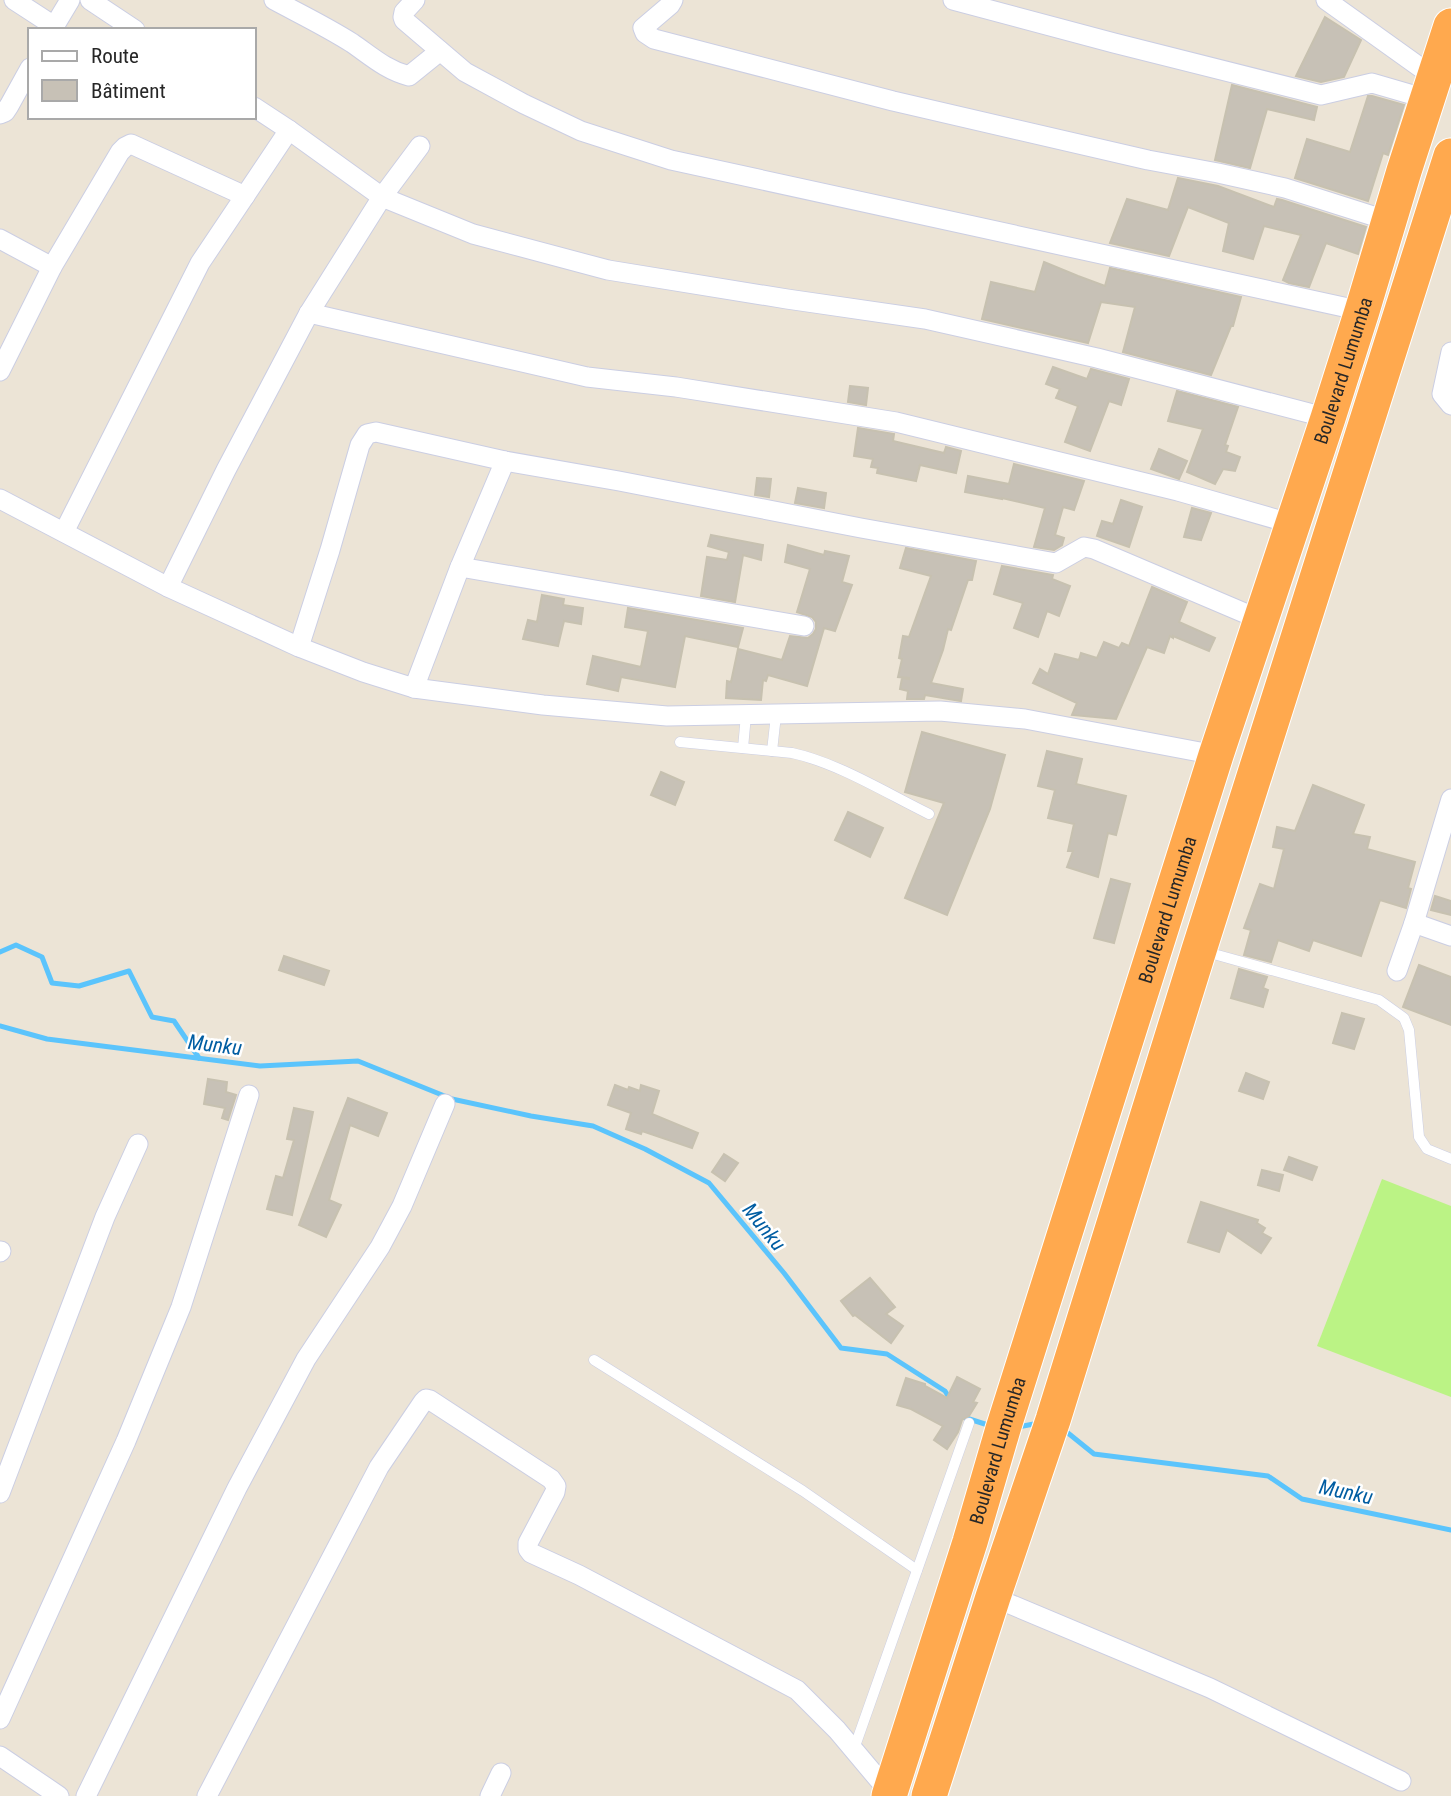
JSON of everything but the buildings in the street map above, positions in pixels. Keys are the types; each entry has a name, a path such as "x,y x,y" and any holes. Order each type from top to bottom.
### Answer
{"highway":[{"name":"Boulevard Lumumba","path":"889,1794 1216,755 1328,418 1451,26"},
{"name":"Boulevard Lumumba","path":"929,1796 1053,1420 1451,156"}],"street":[{"path":"14,0 53,28 70,0"},
{"path":"90,0 132,28"},
{"path":"274,0 352,43 398,73 409,76 440,51"},
{"path":"415,0 404,12 404,20 465,72 581,131 671,160 1362,311"},
{"path":"673,0 643,28 645,33 654,39 893,101 1147,160 1284,188 1389,221"},
{"path":"953,0 1321,94 1372,83 1431,88"},
{"path":"1326,0 1431,88"},
{"path":"0,114 9,106 28,72"},
{"path":"256,108 382,197 473,234 608,270 925,319 1097,358 1328,418"},
{"path":"64,531 200,263 289,131"},
{"path":"0,371 52,267 125,147 131,144 245,196"},
{"path":"168,587 309,313 382,197 420,146"},
{"path":"0,239 52,267"},
{"path":"309,313 587,377 676,387 896,422 1165,488 1293,524"},
{"path":"1451,352 1443,394 1451,405"},
{"path":"299,647 360,445 367,433 376,432 505,461 1056,563 1084,547 1094,549 1261,620"},
{"path":"414,688 460,567 505,461"},
{"path":"0,499 168,587 299,647 414,688 543,705 667,716 940,711 1025,719 1216,755"},
{"path":"460,567 804,626"},
{"path":"1397,971 1447,829 1451,799"},
{"path":"1414,923 1451,936"},
{"path":"0,1719 127,1441 181,1307 249,1095"},
{"path":"86,1796 237,1488 300,1370 380,1247 402,1206 445,1104"},
{"path":"0,1493 105,1217 138,1144"},
{"path":"206,1796 379,1467 426,1399 551,1479 556,1486 528,1543 531,1553 579,1575 797,1690 854,1749 889,1794"},
{"path":"993,1597 1210,1688 1401,1782"},
{"path":"0,1756 59,1796"},
{"path":"490,1796 501,1773"}],"lane":[{"path":"743,748 747,715"},
{"path":"772,751 776,715"},
{"path":"680,742 806,756 833,766 929,814"},
{"path":"1199,950 1379,1000 1404,1018 1409,1030 1419,1137 1427,1149 1451,1159"},
{"path":"594,1360 803,1491 917,1570"},
{"path":"854,1749 969,1423"}],"green space":[{"path":"1382,1179 1451,1206 1451,1397 1317,1346"}],"waterway":[{"path":"0,952 16,945 42,957 52,983 79,986 129,971 152,1017 174,1021 199,1058"},
{"name":"Munku","path":"0,1026 47,1039 260,1066 358,1061 452,1099 593,1126 645,1149 709,1183 784,1273 841,1348 887,1354 945,1391 952,1402"},
{"name":"Munku","path":"960,1416 991,1426"},
{"name":"Munku","path":"1018,1427 1039,1423"},
{"name":"Munku","path":"1063,1429 1094,1454 1268,1476 1302,1499 1451,1530"}]}
